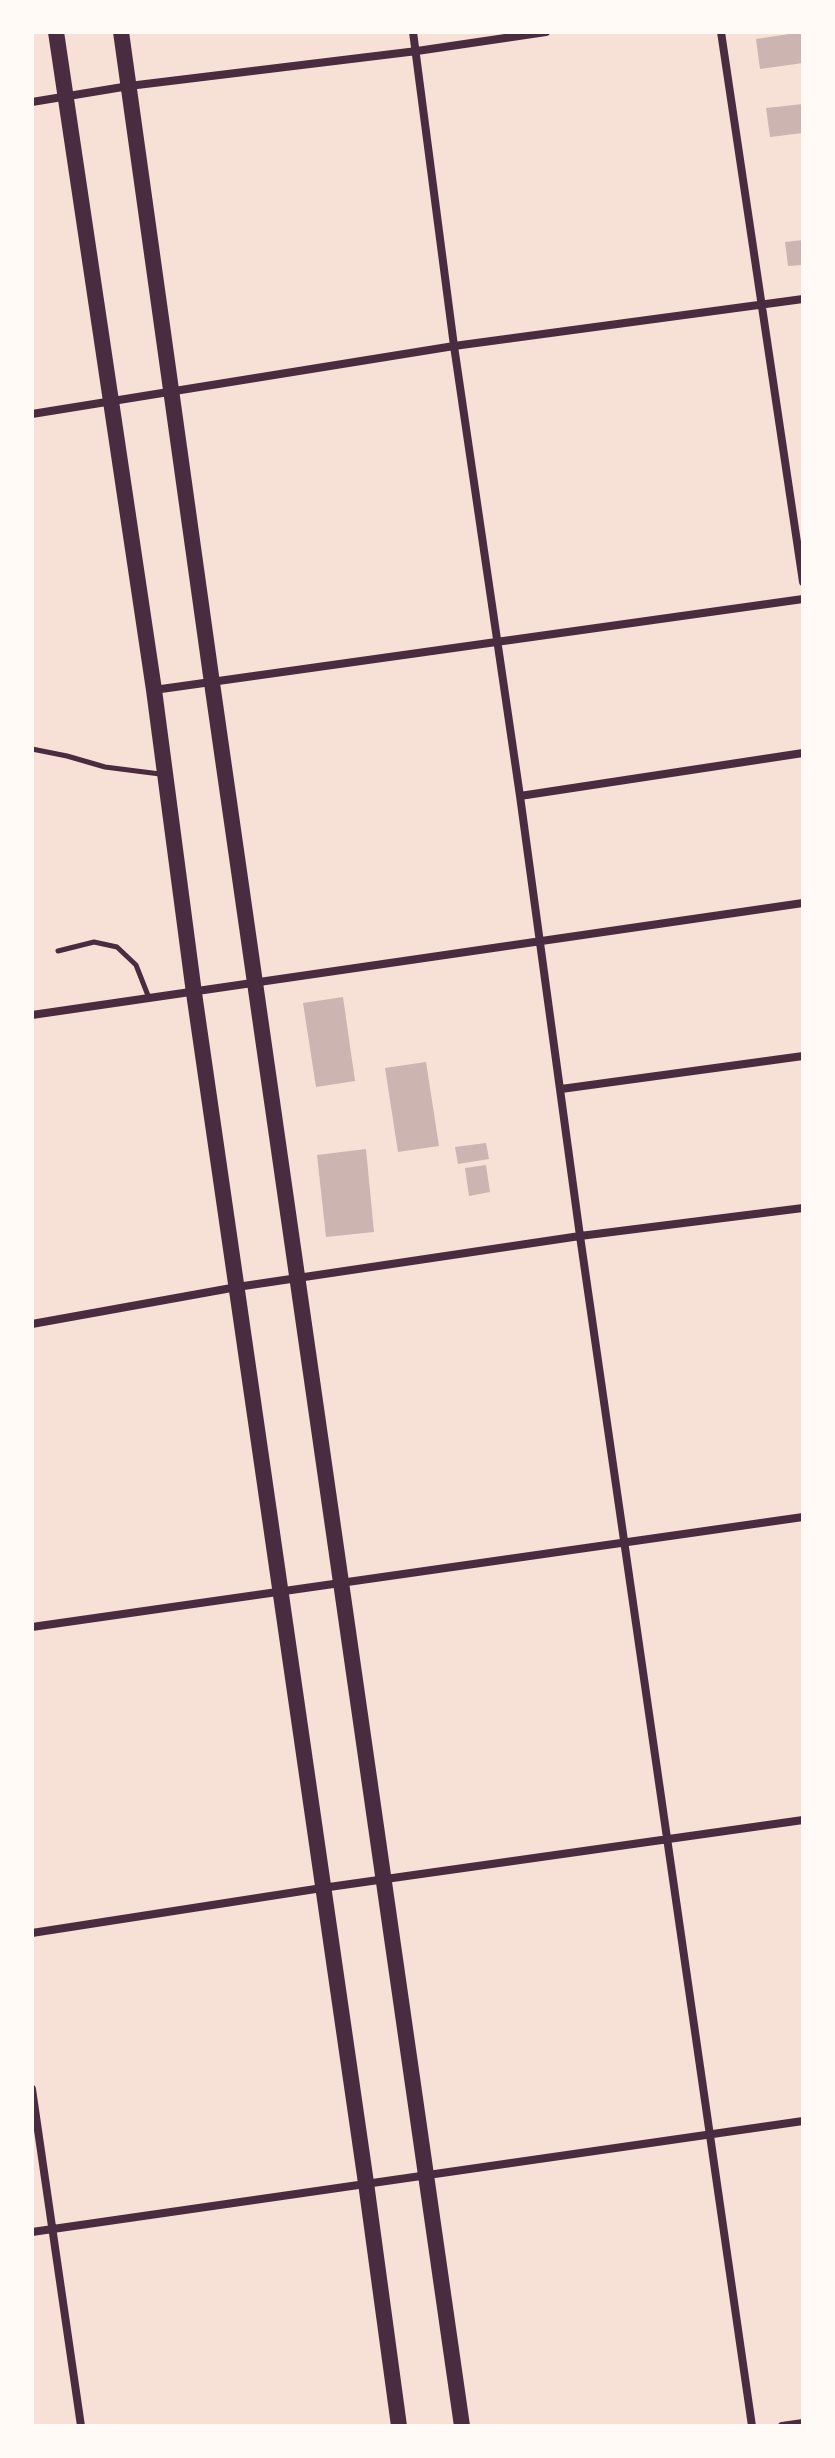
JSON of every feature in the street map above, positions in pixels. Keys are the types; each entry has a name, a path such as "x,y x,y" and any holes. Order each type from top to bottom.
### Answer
{"main road":[{"path":"56,32 154,690 194,993 399,2426"},
{"path":"121,32 462,2426"}],"street":[{"path":"413,32 454,346 580,1236 752,2426"},
{"path":"32,102 129,86 546,32"},
{"path":"721,32 803,582"},
{"path":"32,414 454,346 803,299"},
{"path":"154,690 803,599"},
{"path":"520,796 803,753"},
{"path":"32,1015 803,903"},
{"path":"561,1089 803,1056"},
{"path":"32,1324 237,1287 580,1236 803,1208"},
{"path":"32,1627 803,1517"},
{"path":"32,1933 322,1888 803,1820"},
{"path":"32,2089 81,2426"},
{"path":"32,2232 803,2121"},
{"path":"782,2426 803,2423"}],"lane":[{"path":"32,749 105,767 165,774"},
{"path":"58,951 94,942 117,947 136,965 149,999"}],"building":[{"path":"803,32 803,63 760,69 756,39"},
{"path":"803,104 803,133 770,137 766,108"},
{"path":"803,240 803,265 788,266 785,242"},
{"path":"343,997 355,1081 316,1087 303,1003"},
{"path":"426,1062 439,1146 398,1152 385,1068"},
{"path":"486,1143 489,1159 458,1164 455,1147"},
{"path":"366,1149 374,1232 326,1237 317,1155"},
{"path":"486,1165 490,1192 469,1196 465,1168"}]}
